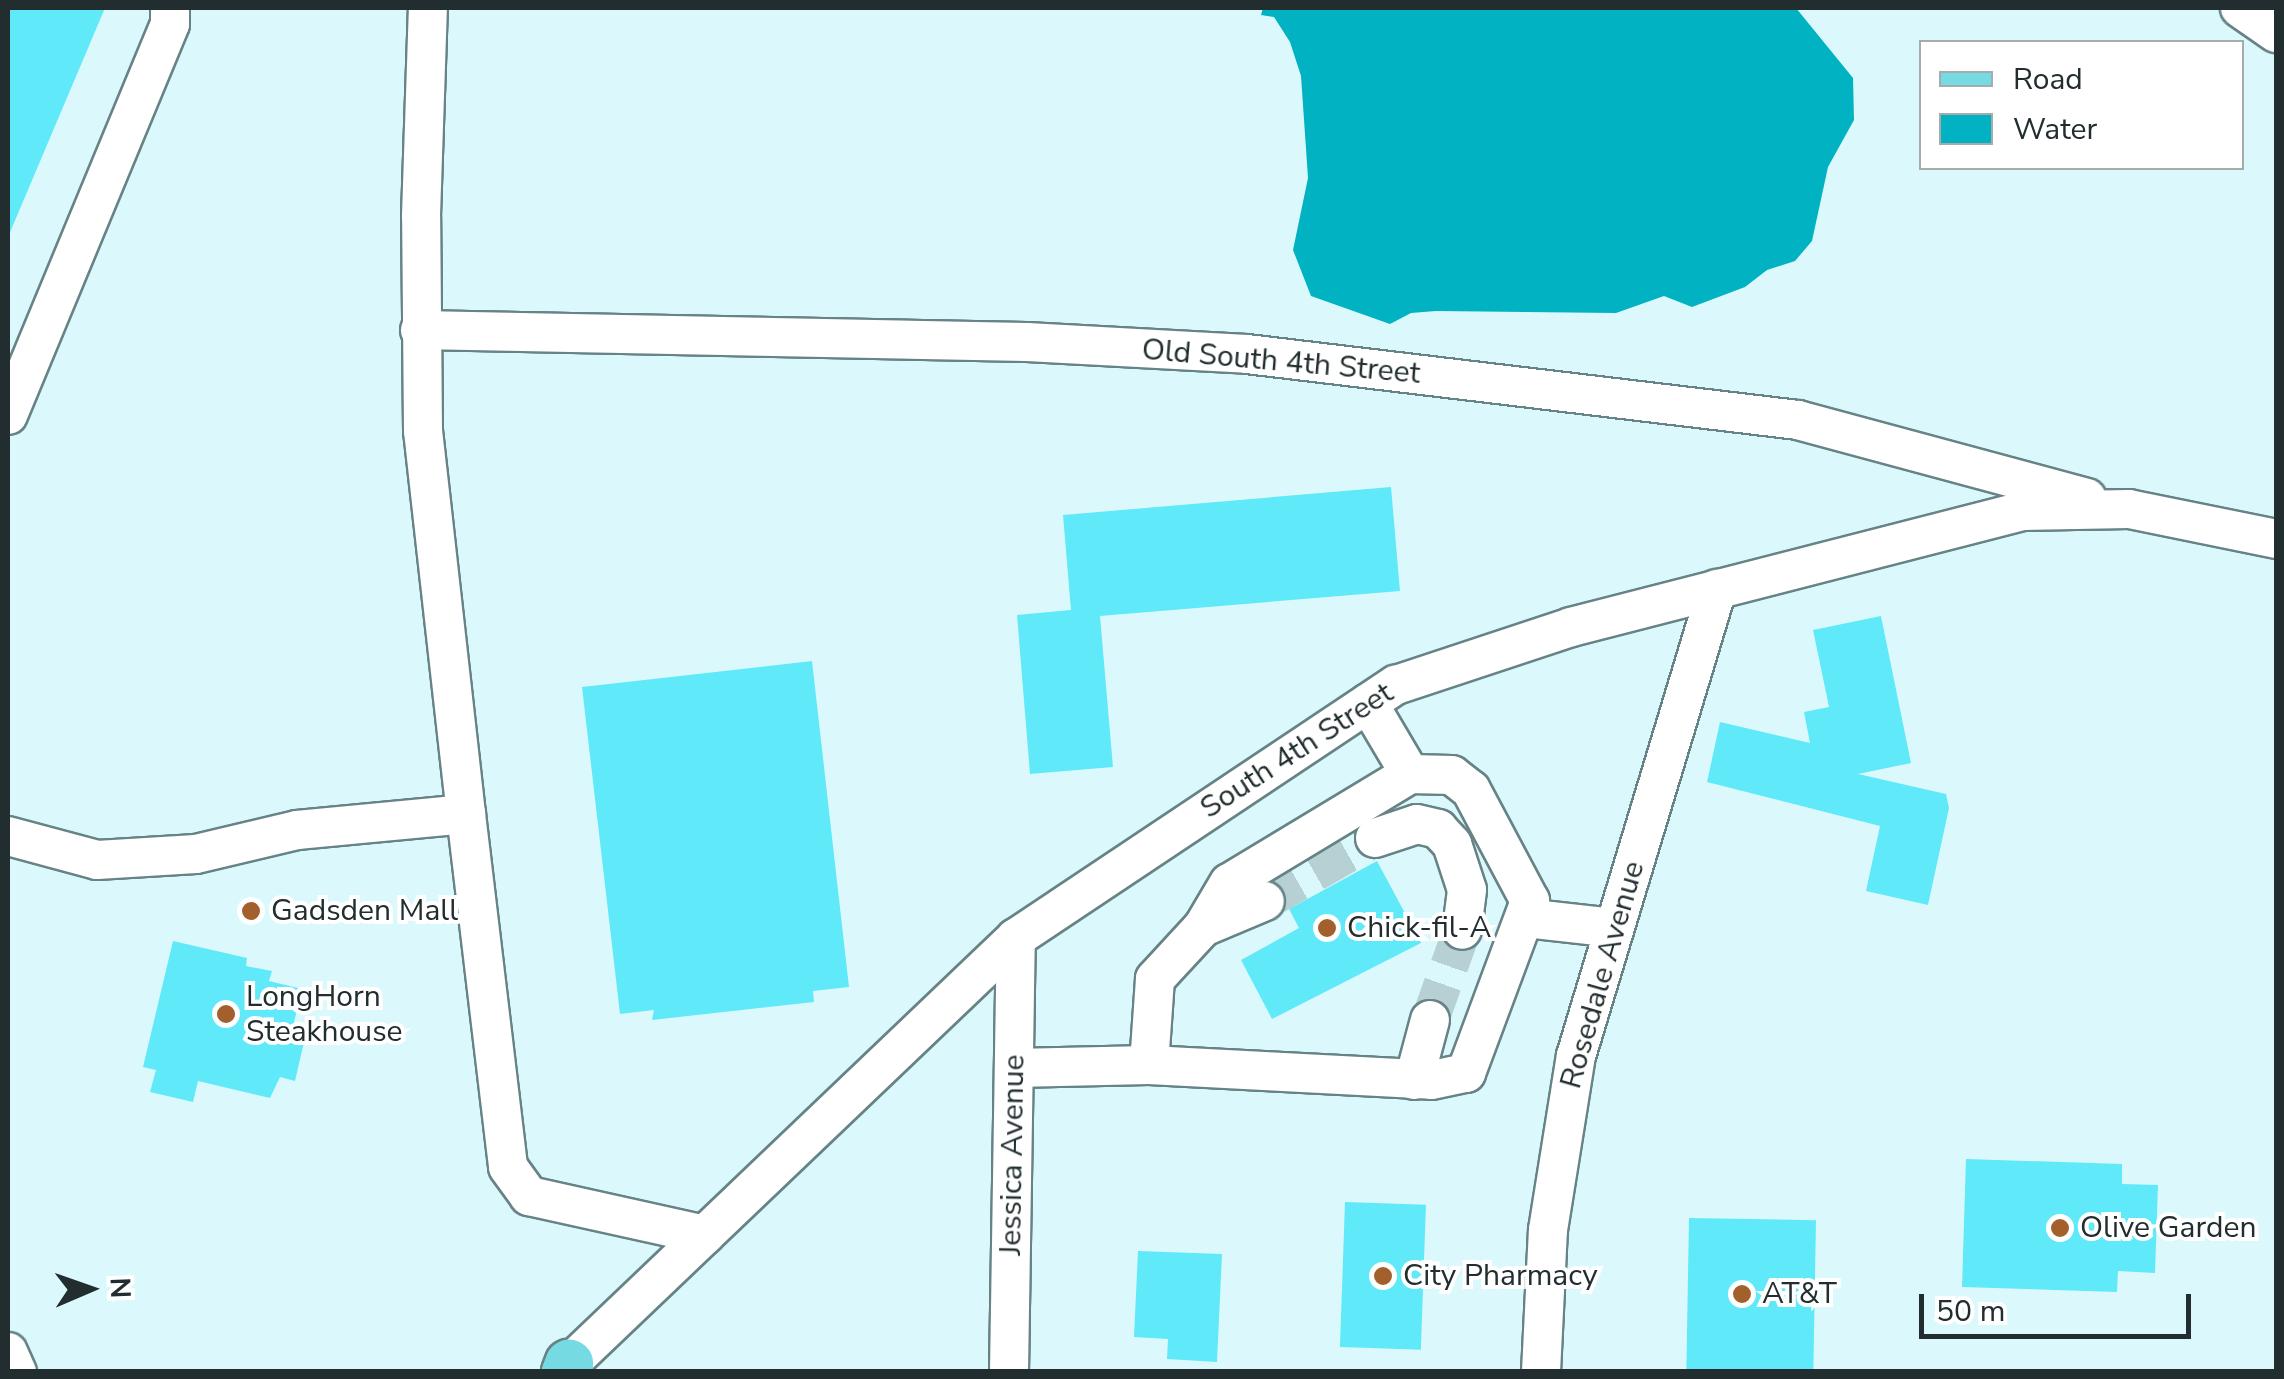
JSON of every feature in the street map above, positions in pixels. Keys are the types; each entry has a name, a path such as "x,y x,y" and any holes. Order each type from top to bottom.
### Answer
{"street":[{"path":"8,415 170,24 170,8"},
{"path":"428,8 420,330 423,430 508,1168 529,1196 705,1234"},
{"path":"2240,8 2276,33"},
{"name":"Old South 4th Street","path":"420,330 1027,342 1247,354 1798,420 2128,510"},
{"name":"South 4th Street","path":"565,1369 1016,938 1396,685 1570,626 2022,511 2128,510 2276,539"},
{"name":"Rosedale Avenue","path":"1542,1372 1559,1142 1576,1056 1717,589"},
{"path":"1368,703 1410,774"},
{"path":"1014,1068 1149,1064 1414,1080 1451,1080 1466,1073 1530,901 1470,790 1452,774 1410,774 1229,883 1203,927 1155,979 1149,1064"},
{"path":"8,836 97,860 196,854 297,830 466,814"},
{"path":"1376,838 1417,824 1438,830 1452,844 1468,890 1462,930"},
{"path":"1203,927 1265,901"},
{"path":"1524,918 1614,928"},
{"name":"Jessica Avenue","path":"1009,1372 1016,938"},
{"path":"1414,1080 1430,1020"},
{"path":"8,1352 17,1372"}],"water":[{"path":"1263,8 1796,8 1853,78 1854,120 1828,167 1812,241 1795,261 1767,270 1745,287 1692,307 1664,296 1616,313 1436,311 1411,313 1390,324 1311,296 1293,250 1308,178 1301,76 1290,42 1274,17 1261,15"}],"building":[{"path":"8,8 105,8 8,237"},
{"path":"1391,487 1400,591 1100,616 1113,767 1030,774 1017,615 1071,610 1063,515"},
{"path":"1881,616 1911,763 1858,774 1946,794 1949,808 1928,905 1866,891 1880,826 1707,782 1720,722 1810,743 1804,712 1829,707 1813,630"},
{"path":"812,661 849,987 813,991 814,1002 652,1020 654,1010 620,1014 582,687"},
{"path":"1377,861 1421,943 1272,1019 1241,960 1299,928 1289,909"},
{"name":"LongHorn Steakhouse","path":"173,941 247,958 246,966 272,971 269,981 302,989 290,1039 304,1042 295,1081 280,1077 270,1098 198,1081 193,1102 150,1092 156,1070 143,1067"},
{"name":"Olive Garden","path":"1966,1159 2122,1164 2122,1184 2158,1185 2155,1273 2118,1271 2117,1292 1962,1287"},
{"name":"City Pharmacy","path":"1345,1202 1426,1205 1421,1350 1340,1347"},
{"path":"1689,1218 1816,1220 1813,1372 1686,1372"},
{"path":"1138,1251 1222,1254 1217,1362 1167,1359 1168,1339 1134,1337"}],"tunnel":[{"path":"1265,901 1375,838"},
{"path":"1430,1020 1462,930"}],"place":[{"name":"Gadsden Mall","path":"251,911"},
{"name":"Chick-fil-A","path":"1327,928"},
{"name":"LongHorn Steakhouse","path":"226,1014"},
{"name":"Olive Garden","path":"2060,1228"},
{"name":"City Pharmacy","path":"1383,1276"},
{"name":"AT&T","path":"1742,1294"}]}
